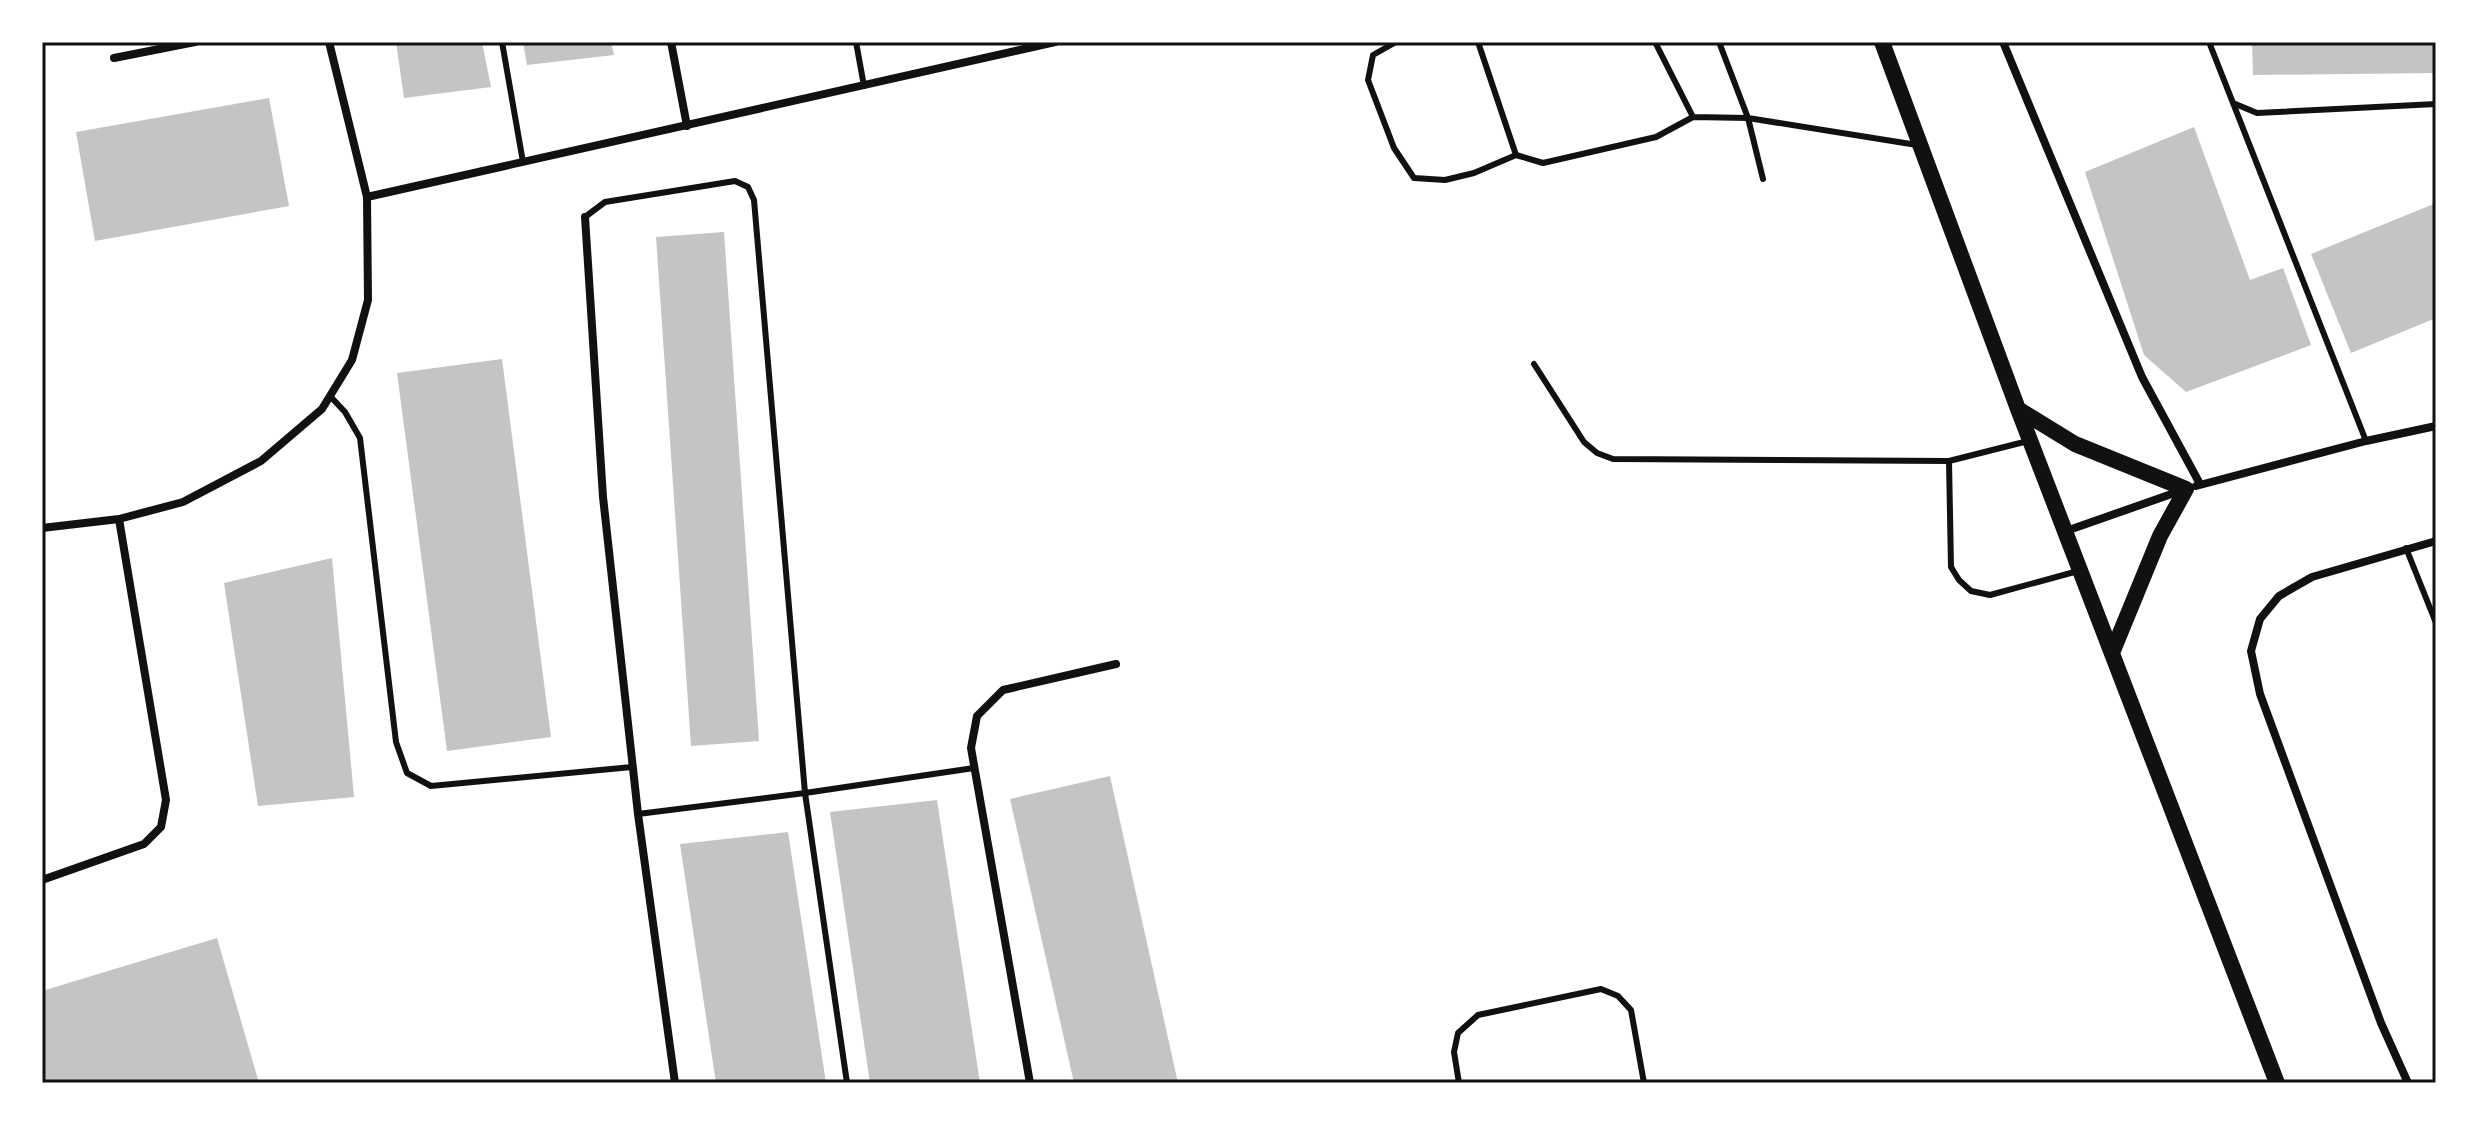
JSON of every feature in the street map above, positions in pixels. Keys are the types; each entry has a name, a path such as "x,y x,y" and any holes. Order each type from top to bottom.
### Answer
{"main road":[{"path":"1882,42 2030,441 2277,1083"},
{"path":"2018,409 2075,444 2193,487 2160,536 2112,653"}],"street":[{"path":"114,58 195,42"},
{"path":"42,528 119,519 183,502 261,461 322,409 352,360 368,300 367,197 329,42"},
{"path":"671,42 687,126"},
{"path":"367,197 1055,42"},
{"path":"2003,42 2142,377 2193,487"},
{"path":"585,217 603,497 632,767 675,1083"},
{"path":"2066,531 2193,487 2366,441 2436,426"},
{"path":"42,880 144,844 161,827 166,800 119,519"},
{"path":"2408,1083 2381,1023 2260,694 2251,651 2260,619 2279,596 2312,577 2436,541"},
{"path":"1030,1083 971,748 977,716 1003,690 1116,664"}],"lane":[{"path":"502,42 523,162"},
{"path":"856,42 864,86"},
{"path":"1396,42 1373,55 1368,80 1394,148 1414,178 1445,180 1474,173 1516,155 1543,163 1656,137 1693,117 1748,118 1921,145"},
{"path":"1478,42 1516,155"},
{"path":"1655,42 1693,117"},
{"path":"1719,42 1748,118 1763,179"},
{"path":"2209,42 2366,441"},
{"path":"2233,103 2257,113 2436,104"},
{"path":"585,217 605,202 735,181 748,187 754,200 805,793 847,1083"},
{"path":"1534,364 1584,442 1597,453 1613,459 1949,461 2030,441"},
{"path":"330,396 345,412 360,438 396,742 407,773 431,786 632,767"},
{"path":"1949,461 1951,567 1971,591 1990,595 2081,570"},
{"path":"2406,548 2436,623"},
{"path":"638,814 974,768"},
{"path":"1459,1083 1454,1052 1458,1033 1478,1015 1601,989 1618,996 1631,1010 1644,1083"}],"building":[{"path":"396,42 482,42 491,87 404,98"},
{"path":"523,42 611,42 614,55 527,65"},
{"path":"2252,42 2436,42 2436,73 2253,75"},
{"path":"269,98 289,206 95,241 76,132"},
{"path":"2194,127 2250,280 2283,268 2311,345 2186,392 2144,355 2085,172"},
{"path":"2436,203 2436,318 2351,353 2311,254"},
{"path":"724,232 759,741 691,746 656,237"},
{"path":"502,359 551,737 447,751 397,373"},
{"path":"332,558 354,797 258,806 224,583"},
{"path":"1110,776 1178,1083 1074,1083 1010,799"},
{"path":"937,800 980,1083 870,1083 830,812"},
{"path":"788,832 826,1083 716,1083 680,844"},
{"path":"217,938 259,1083 42,1083 42,991"}]}
